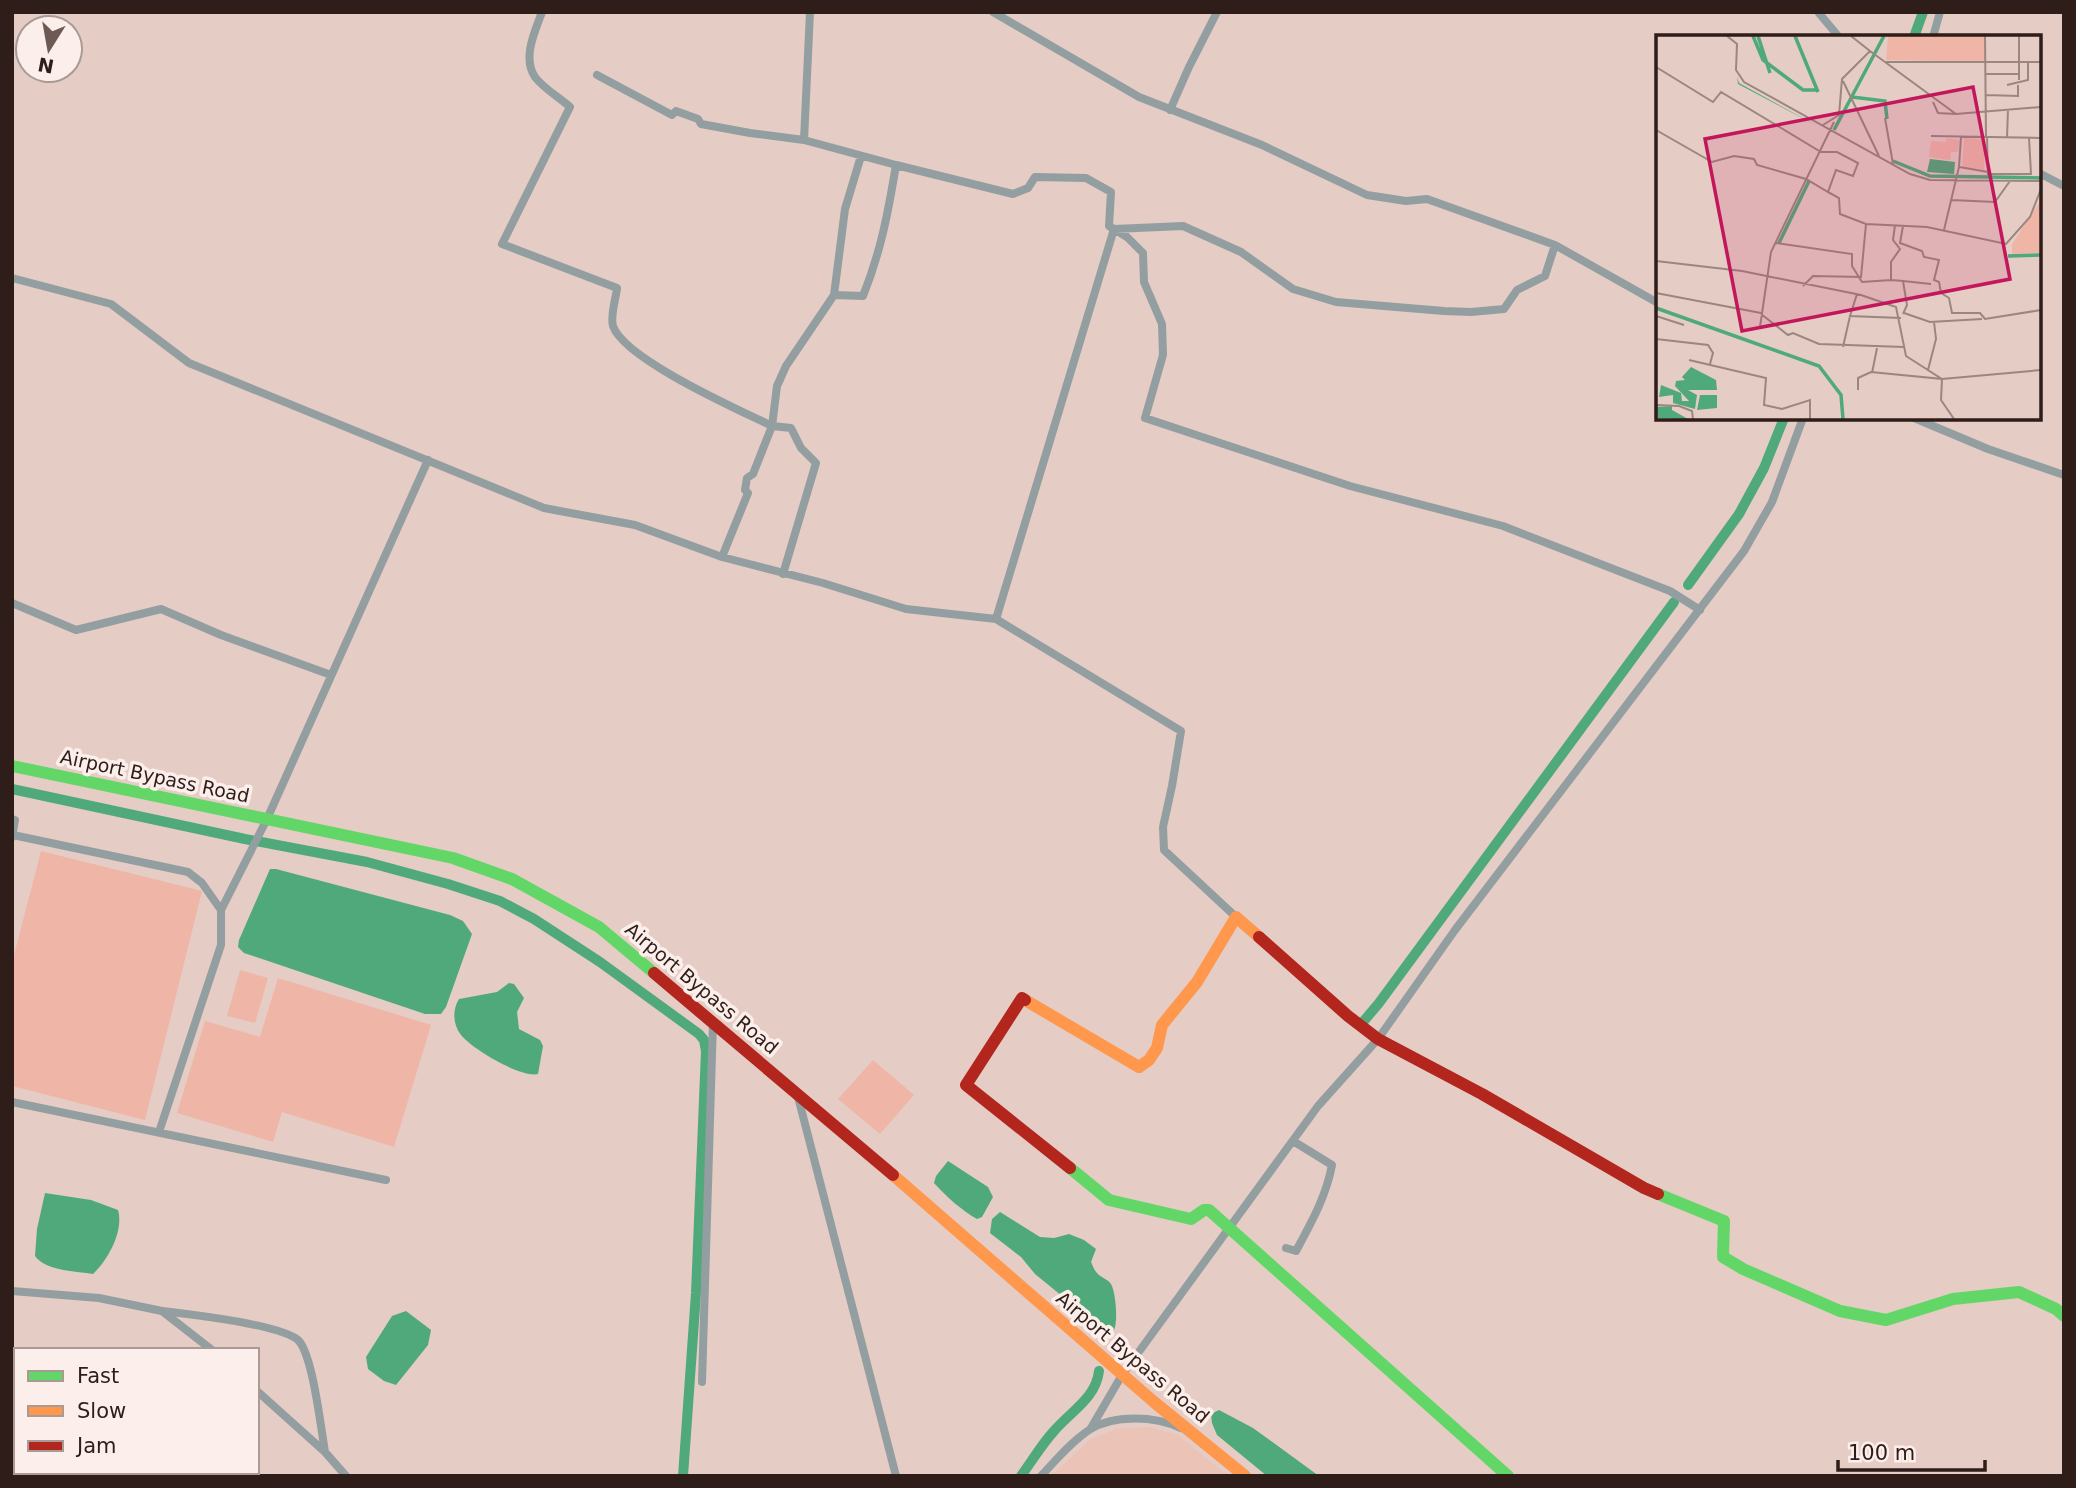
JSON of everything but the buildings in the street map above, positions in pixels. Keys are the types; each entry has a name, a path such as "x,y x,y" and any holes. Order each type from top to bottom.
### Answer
{"street":[{"path":"542,12 532,40 530,56 535,77 570,107 502,244 617,288 613,325 621,337 657,368 772,426 791,428 801,447 816,463 783,574"},
{"path":"804,140 810,12"},
{"path":"993,12 1139,97 1262,145 1367,195 1406,201 1427,199 1555,245 1656,302"},
{"path":"1170,110 1217,12"},
{"path":"1818,12 1837,35"},
{"path":"1934,35 1940,12"},
{"path":"597,75 672,116 676,111 698,119 701,124 804,140 1013,194 1028,188 1035,177 1086,178 1111,192 1109,226 1127,237 1143,253 1144,282 1162,324 1163,355 1145,418 1350,486 1503,526 1623,575 1670,591 1700,610"},
{"path":"722,557 748,493 745,489 747,478 753,474 772,426 777,386 786,366 834,295 845,209 861,156"},
{"path":"834,295 863,296 886,227 896,165"},
{"path":"2041,174 2064,186"},
{"path":"1114,229 1183,226 1241,252 1293,289 1336,302 1471,313 1504,309 1517,290 1545,276 1555,245"},
{"path":"996,619 1114,229"},
{"path":"12,278 111,304 189,363 544,508 635,525 722,557 823,583 906,610 996,619 1181,731 1164,819 1164,850 1236,918 1378,1039 1482,1094 1644,1188 1724,1220 1723,1257 1743,1269 1840,1311 1886,1320 1953,1299 2019,1292 2056,1309 2064,1316"},
{"path":"1041,1476 1064,1451 1091,1428 1122,1374 1318,1107 1378,1039 1455,930 1744,551 1772,502 1802,420"},
{"path":"1919,420 1988,449 2064,475"},
{"path":"159,1132 221,945 221,910 267,818 428,460"},
{"path":"12,603 76,630 161,609 221,635 331,675"},
{"name":"Airport Bypass Road","path":"12,766 453,858 512,879 599,927 1245,1476"},
{"path":"12,819 15,820 12,836 188,872 202,883 221,910"},
{"path":"1236,918 1196,982 1162,1025 1157,1048 1149,1060 1139,1067 1022,998 966,1085 1109,1200 1191,1219 1207,1209 1231,1227 1508,1476"},
{"path":"702,1382 713,1022"},
{"path":"797,1093 896,1476"},
{"path":"12,1102 386,1180"},
{"path":"1286,1248 1296,1251 1328,1188 1332,1165 1293,1141"},
{"path":"12,1291 99,1298 162,1311 236,1321 287,1334 300,1341 309,1365 325,1452"},
{"path":"162,1311 209,1348"},
{"path":"259,1393 325,1452 346,1476"},
{"path":"1091,1428 1135,1418 1173,1425 1195,1435"}],"shaded area":[{"path":"41,851 202,891 145,1120 12,1086 12,963"},
{"path":"270,869 450,915 463,921 472,934 446,1007 441,1014 425,1014 244,953 238,947 239,940"},
{"path":"240,970 268,978 255,1023 227,1016"},
{"path":"278,978 431,1025 394,1147 282,1112 273,1142 177,1113 205,1021 260,1037"},
{"path":"509,983 514,984 524,998 517,1012 519,1029 540,1040 543,1046 538,1074 520,1072 486,1055 467,1041 456,1027 454,1013 459,999 497,992"},
{"path":"873,1060 914,1095 880,1134 838,1099"},
{"path":"948,1161 988,1187 993,1197 982,1217 977,1219 965,1212 934,1183"},
{"path":"45,1193 91,1200 118,1210 117,1236 104,1261 93,1274 46,1265 35,1256 37,1229"},
{"path":"1000,1212 1040,1237 1054,1238 1069,1234 1096,1249 1091,1262 1097,1273 1111,1284 1114,1294 1114,1330 1105,1333 1092,1325 1073,1305 1035,1274 1021,1257 990,1233 992,1219"},
{"path":"406,1311 431,1330 428,1345 396,1385 384,1381 368,1369 366,1357 392,1316"},
{"path":"1219,1410 1253,1428 1319,1476 1267,1476 1217,1435 1211,1414"},
{"path":"1148,1427 1178,1435 1228,1476 1051,1476 1091,1439 1116,1429"}],"waterway":[{"path":"1915,35 1923,12"},
{"path":"1688,585 1739,514 1764,468 1783,420"},
{"path":"1363,1022 1674,602"},
{"path":"12,789 367,862 500,901 534,919 600,962 699,1034 704,1040 706,1051 696,1293 683,1476"},
{"path":"1021,1476 1050,1436 1088,1397 1099,1371"}],"traffic: fast":[{"path":"12,766 453,858 512,879 599,927 654,973"},
{"path":"1070,1168 1109,1200 1191,1219 1204,1210 1209,1210 1508,1476"},
{"path":"1658,1194 1724,1221 1723,1257 1743,1269 1840,1311 1886,1320 1953,1299 2019,1292 2056,1309 2064,1316"}],"traffic: slow":[{"path":"1025,1000 1139,1067 1149,1060 1157,1048 1162,1025 1197,982 1236,917 1259,937"},
{"path":"893,1175 1154,1402 1245,1476"}],"traffic: jam":[{"path":"1259,937 1378,1039 1482,1094 1658,1194"},
{"path":"654,973 893,1175"},
{"path":"1025,1000 1022,998 966,1085 1070,1168"}]}
